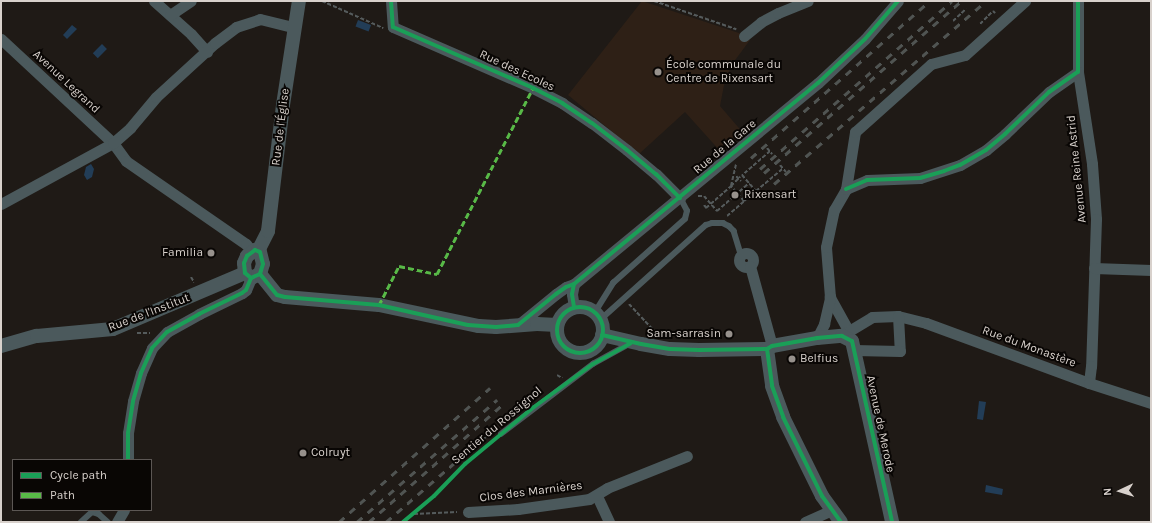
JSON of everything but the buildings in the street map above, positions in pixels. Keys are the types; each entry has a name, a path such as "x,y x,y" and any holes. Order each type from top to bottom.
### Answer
{"street":[{"path":"154,1 191,34 207,52"},
{"path":"170,15 192,1"},
{"name":"Rue de l'Église","path":"252,275 244,263 247,256 255,251 268,231 283,105 299,1"},
{"path":"391,1 393,27"},
{"path":"746,35 761,22 778,13 808,1"},
{"name":"Rue de la Gare","path":"518,325 556,294 574,284 818,83 865,39 898,1"},
{"path":"817,338 824,324 830,297 826,247 828,234 834,210 846,189 852,139 858,128 931,64 965,55 1025,1"},
{"name":"Avenue Reine Astrid","path":"1078,1 1078,72 1092,164 1096,219 1091,366 1089,383"},
{"path":"1,204 113,143 130,128 156,97 236,27 260,19 295,28"},
{"name":"Rue des Ecoles","path":"393,27 533,88 562,103 592,123 644,164 680,198"},
{"name":"Avenue Legrand","path":"1,40 113,143 126,160 255,251"},
{"path":"846,189 867,180 920,178 960,165 986,150 1049,92 1078,72"},
{"path":"741,254 746,252 752,255 753,262 750,266 769,348 772,386 777,403 812,477 841,522"},
{"path":"1094,268 1151,270"},
{"path":"128,459 128,433 132,408 141,373 152,348 167,332 199,314 242,293 246,290 252,275 277,295 284,297 379,305 468,325 496,328 518,325 557,325"},
{"name":"Rue de l'Institut","path":"1,346 37,336 113,329 252,275"},
{"path":"574,284 572,294 574,308"},
{"path":"602,335 631,342 678,349 769,348 845,333 830,297"},
{"path":"574,308 588,309 597,316 603,328 602,335 599,343 592,349 585,353 577,353 569,351 562,345 559,338 557,325 562,315 574,308"},
{"path":"854,350 900,351 898,316"},
{"name":"Rue du Monastère","path":"845,333 872,317 898,316 926,323 1089,383 1151,404"},
{"name":"Avenue de Merode","path":"845,333 852,341 892,522"},
{"name":"Clos des Marnières","path":"468,512 498,511 589,499 607,488 687,456"},
{"name":"Clos des Marnières","path":"596,496 609,522"},
{"path":"805,522 832,510"},
{"path":"116,522 123,511"}],"lane":[{"path":"597,316 598,309 613,283 685,219 687,211 680,198"},
{"path":"597,316 706,225 712,223 723,223 729,226 734,231 741,254"},
{"name":"Sentier du Rossignol","path":"501,434 593,364 631,342"},
{"path":"81,522 92,512 99,514 108,522"}],"path":[{"path":"322,1 383,28 393,27"},
{"path":"654,1 746,35"},
{"path":"953,21 966,9"},
{"path":"980,24 993,11"},
{"path":"767,148 772,154"},
{"path":"770,151 742,175 756,191 783,168"},
{"path":"731,186 738,158"},
{"path":"780,165 786,172"},
{"path":"706,208 731,186 740,177 737,177 741,181"},
{"path":"695,192 698,196 704,196 717,211 749,183"},
{"path":"731,186 744,201"},
{"path":"723,219 744,201 754,193 751,192 755,198"},
{"path":"704,205 708,210"},
{"path":"698,206 712,223"},
{"path":"626,300 656,333 656,339"},
{"path":"557,375 563,378"},
{"path":"412,514 468,512"}],"shaded area":[{"name":"École communale du Centre de Rixensart","path":"642,1 739,33 750,40 733,63 725,80 720,106 744,134 721,152 685,112 639,154 568,95"}],"water":[{"path":"358,20 371,25 369,32 355,27"},
{"path":"72,25 77,29 67,39 63,35"},
{"path":"102,44 107,49 98,58 93,53"},
{"path":"91,164 94,169 92,177 87,180 84,175 86,167"},
{"path":"979,401 986,402 983,420 977,419"},
{"path":"986,485 1003,489 1002,495 985,492"}],"railway":[{"path":"751,158 930,1"},
{"path":"760,169 952,1"},
{"path":"764,173 961,1"},
{"path":"774,184 986,1"},
{"path":"339,522 490,388"},
{"path":"357,522 497,400"},
{"path":"369,522 502,405"},
{"path":"386,522 511,414"}],"marked path":[{"path":"379,305 399,266 437,274 533,88"}],"cycle path":[{"path":"391,1 393,27 533,88 562,103 592,123 627,150 656,174 680,198"},
{"path":"574,307 572,294 574,284 818,83 865,39 898,1"},
{"path":"846,189 867,180 920,178 960,165 986,150 1049,92 1078,72 1078,1"},
{"path":"255,250 260,252 263,264 260,274 251,278 245,273 244,263 247,256 255,250"},
{"path":"260,274 277,295 285,297 379,305 468,325 496,327 518,325 556,294 566,287 574,284"},
{"path":"128,459 128,433 133,401 141,373 152,348 167,332 199,314 242,293 246,290 251,278"},
{"path":"580,307 593,311 599,317 603,330 599,343 593,349 580,353 567,349 561,343 557,330 561,317 567,311 580,307"},
{"path":"602,335 670,349 699,350 767,349 772,346 817,338 842,336 852,341 892,522"},
{"path":"403,522 434,496 465,464 534,407 593,364 631,343"},
{"path":"767,349 772,386 783,417 822,496 841,522"}],"place":[{"name":"École communale du Centre de Rixensart","path":"658,72"},
{"name":"Rixensart","path":"735,195"},
{"name":"Familia","path":"211,253"},
{"name":"Sam-sarrasin","path":"729,334"},
{"name":"Belfius","path":"792,359"},
{"name":"Colruyt","path":"303,453"}]}
